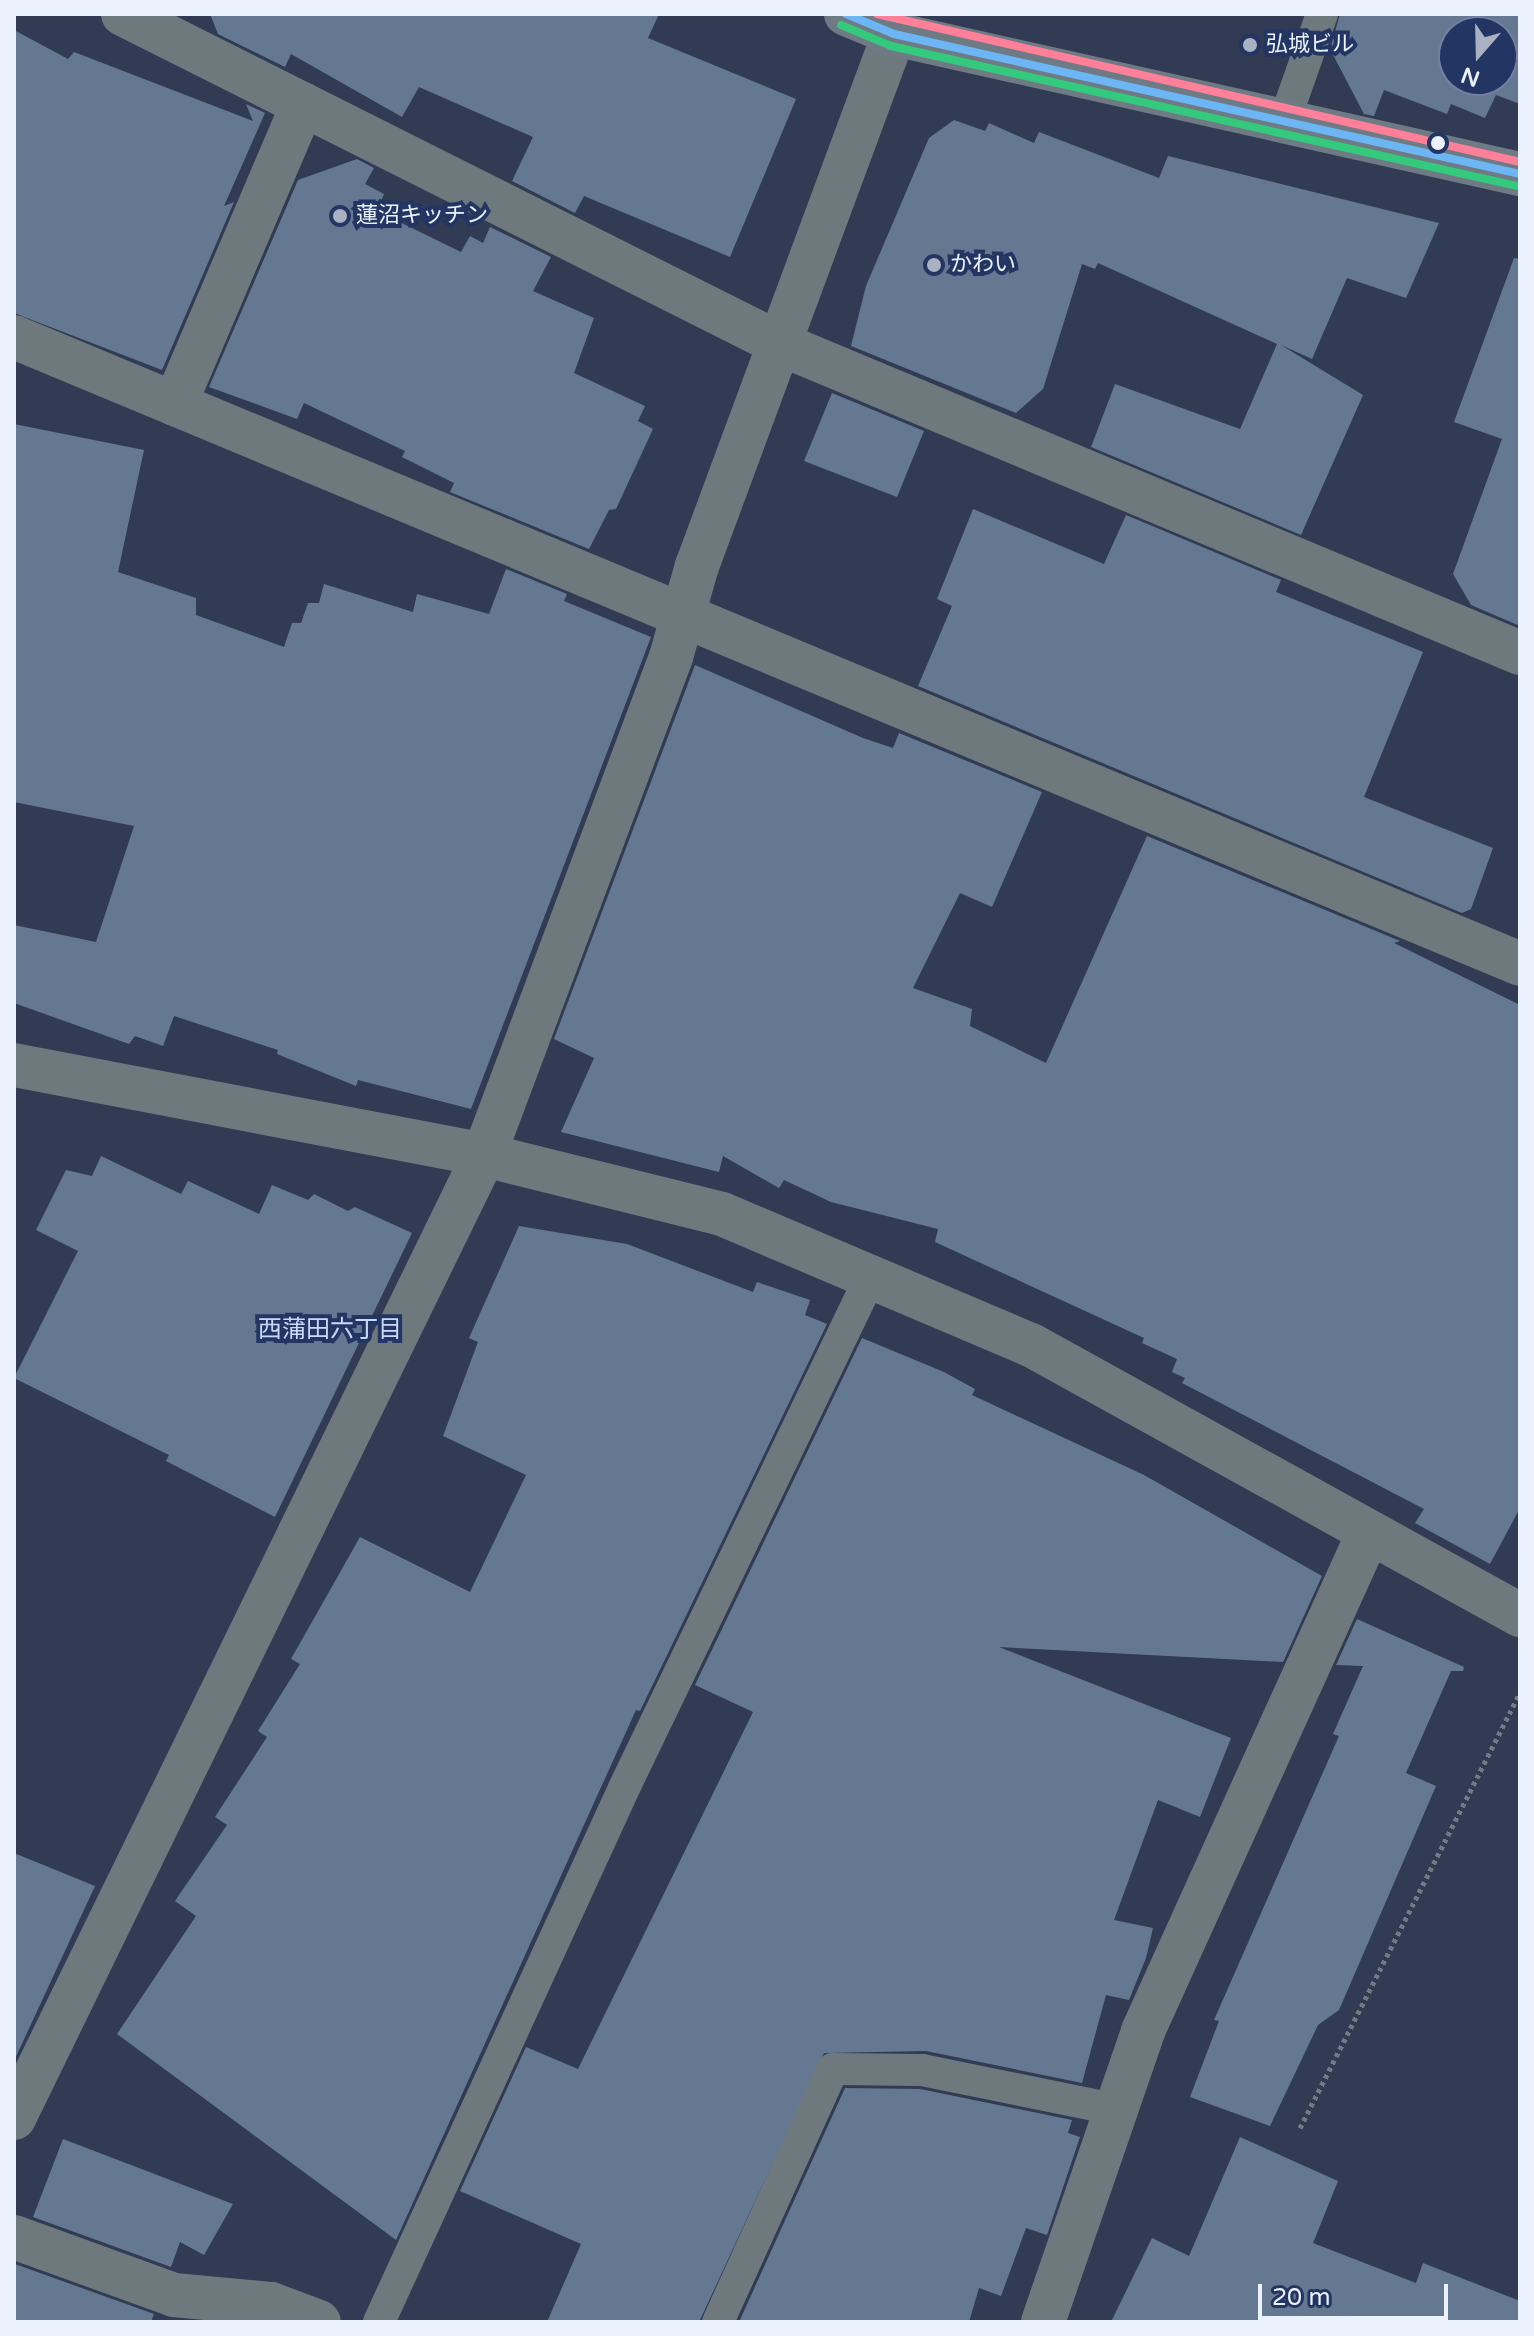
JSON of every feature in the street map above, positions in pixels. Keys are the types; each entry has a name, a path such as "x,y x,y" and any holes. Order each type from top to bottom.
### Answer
{"main road":[{"path":"846,14 894,34 1520,174"}],"street":[{"path":"144,19 303,104 778,343 1520,653"},
{"path":"14,2118 484,1155 685,617 697,566 894,34"},
{"path":"175,404 303,104"},
{"path":"14,337 1520,963"},
{"path":"14,1065 484,1155 722,1214 1031,1345 1368,1534 1520,1615"},
{"path":"1043,2322 1143,2031 1368,1534"},
{"path":"14,2237 174,2295 271,2304 319,2322"}],"lane":[{"path":"1284,122 1322,14"},
{"path":"379,2322 624,1788 871,1276"},
{"path":"718,2322 833,2069 922,2070 1118,2110"}],"path":[{"path":"1300,2128 1520,1692"}],"building":[{"path":"210,14 659,14 648,38 796,99 730,257 584,196 575,213 512,181 533,137 419,87 402,117 291,54 285,67 218,34"},
{"path":"1340,14 1520,14 1520,104 1499,96 1518,96 1518,16 1438,16 1438,96 1496,96 1485,118 1451,104 1447,114 1384,90 1374,116 1364,114 1330,49"},
{"path":"14,30 68,59 74,52 253,121 246,104 265,113 224,206 234,202 162,370 14,313"},
{"path":"954,120 985,131 989,123 1034,143 1039,132 1159,178 1168,156 1439,223 1406,298 1347,278 1312,359 1281,345 1363,395 1301,535 1091,447 1115,384 1240,429 1277,344 1098,263 1095,269 1082,264 1043,389 1016,413 851,346 866,286 929,138"},
{"path":"357,159 374,168 365,184 384,194 377,211 461,252 470,236 483,243 490,227 551,257 533,291 594,318 574,373 645,406 638,421 653,429 616,509 609,510 589,549 450,492 454,483 402,457 405,451 304,403 297,419 209,387 298,180"},
{"path":"1514,258 1520,259 1520,626 1471,605 1453,574 1502,439 1454,422"},
{"path":"832,393 924,431 897,497 804,461"},
{"path":"14,424 144,450 118,572 196,598 196,615 284,647 292,623 301,623 308,603 319,603 324,584 413,612 417,594 489,614 506,569 567,594 564,601 651,637 471,1109 358,1080 356,1086 277,1054 278,1050 174,1016 163,1046 135,1036 129,1044 14,1003 14,925 96,942 134,826 14,802"},
{"path":"973,509 1104,564 1126,515 1281,580 1276,592 1423,652 1364,797 1493,848 1471,909 1462,913 918,686 952,606 937,599"},
{"path":"695,665 863,738 893,748 899,733 1042,792 992,907 960,893 913,988 972,1009 970,1026 1046,1063 1147,836 1400,941 1394,943 1520,1005 1520,1508 1490,1564 1415,1523 1424,1509 1182,1383 1185,1378 1172,1372 1177,1359 1142,1343 1144,1338 935,1242 938,1229 831,1202 784,1180 779,1188 723,1156 719,1172 561,1132 594,1058 554,1039"},
{"path":"101,1156 181,1194 188,1181 259,1214 272,1185 308,1200 314,1194 348,1211 355,1207 412,1233 275,1517 166,1461 169,1455 14,1378 78,1251 36,1230 66,1170 92,1176"},
{"path":"519,1226 627,1244 753,1292 757,1282 810,1300 805,1315 827,1324 640,1711 636,1710 396,2240 117,2034 196,1916 175,1901 227,1825 215,1817 267,1737 258,1731 300,1664 291,1659 360,1537 470,1592 526,1475 443,1436 478,1342 469,1338"},
{"path":"862,1338 944,1372 975,1389 972,1395 1144,1475 1322,1576 1283,1662 999,1647 1231,1738 1200,1817 1158,1800 1114,1920 1153,1928 1146,1958 1129,2000 1106,1995 1082,2083 926,2051 824,2053 699,2322 547,2322 581,2244 460,2191 526,2047 578,2069 753,1712 695,1685"},
{"path":"1357,1619 1464,1667 1463,1671 1451,1671 1406,1773 1436,1786 1339,2010 1318,2025 1270,2126 1190,2097 1219,2021 1214,2020 1339,1736 1333,1734 1363,1666 1336,1665"},
{"path":"14,1853 95,1886 14,2061"},
{"path":"845,2088 920,2089 1072,2120 1068,2133 1080,2137 1047,2235 1026,2228 1001,2296 979,2288 969,2322 739,2322"},
{"path":"1240,2137 1338,2181 1313,2243 1416,2283 1423,2263 1520,2301 1520,2322 1111,2322 1152,2238 1189,2256"},
{"path":"63,2139 233,2204 204,2255 180,2242 171,2267 33,2217"},
{"path":"15,2264 154,2314 151,2322 14,2322"}],"transit line":[{"path":"846,14 894,34 1520,174"},
{"path":"877,14 1520,162"},
{"path":"841,25 891,46 1517,186"}],"place":[{"name":"弘城ビル","path":"1250,45"},
{"name":"蓮沼キッチン","path":"340,216"},
{"name":"かわい","path":"934,265"}],"district":[{"name":"西蒲田六丁目","path":"330,1330"}]}
